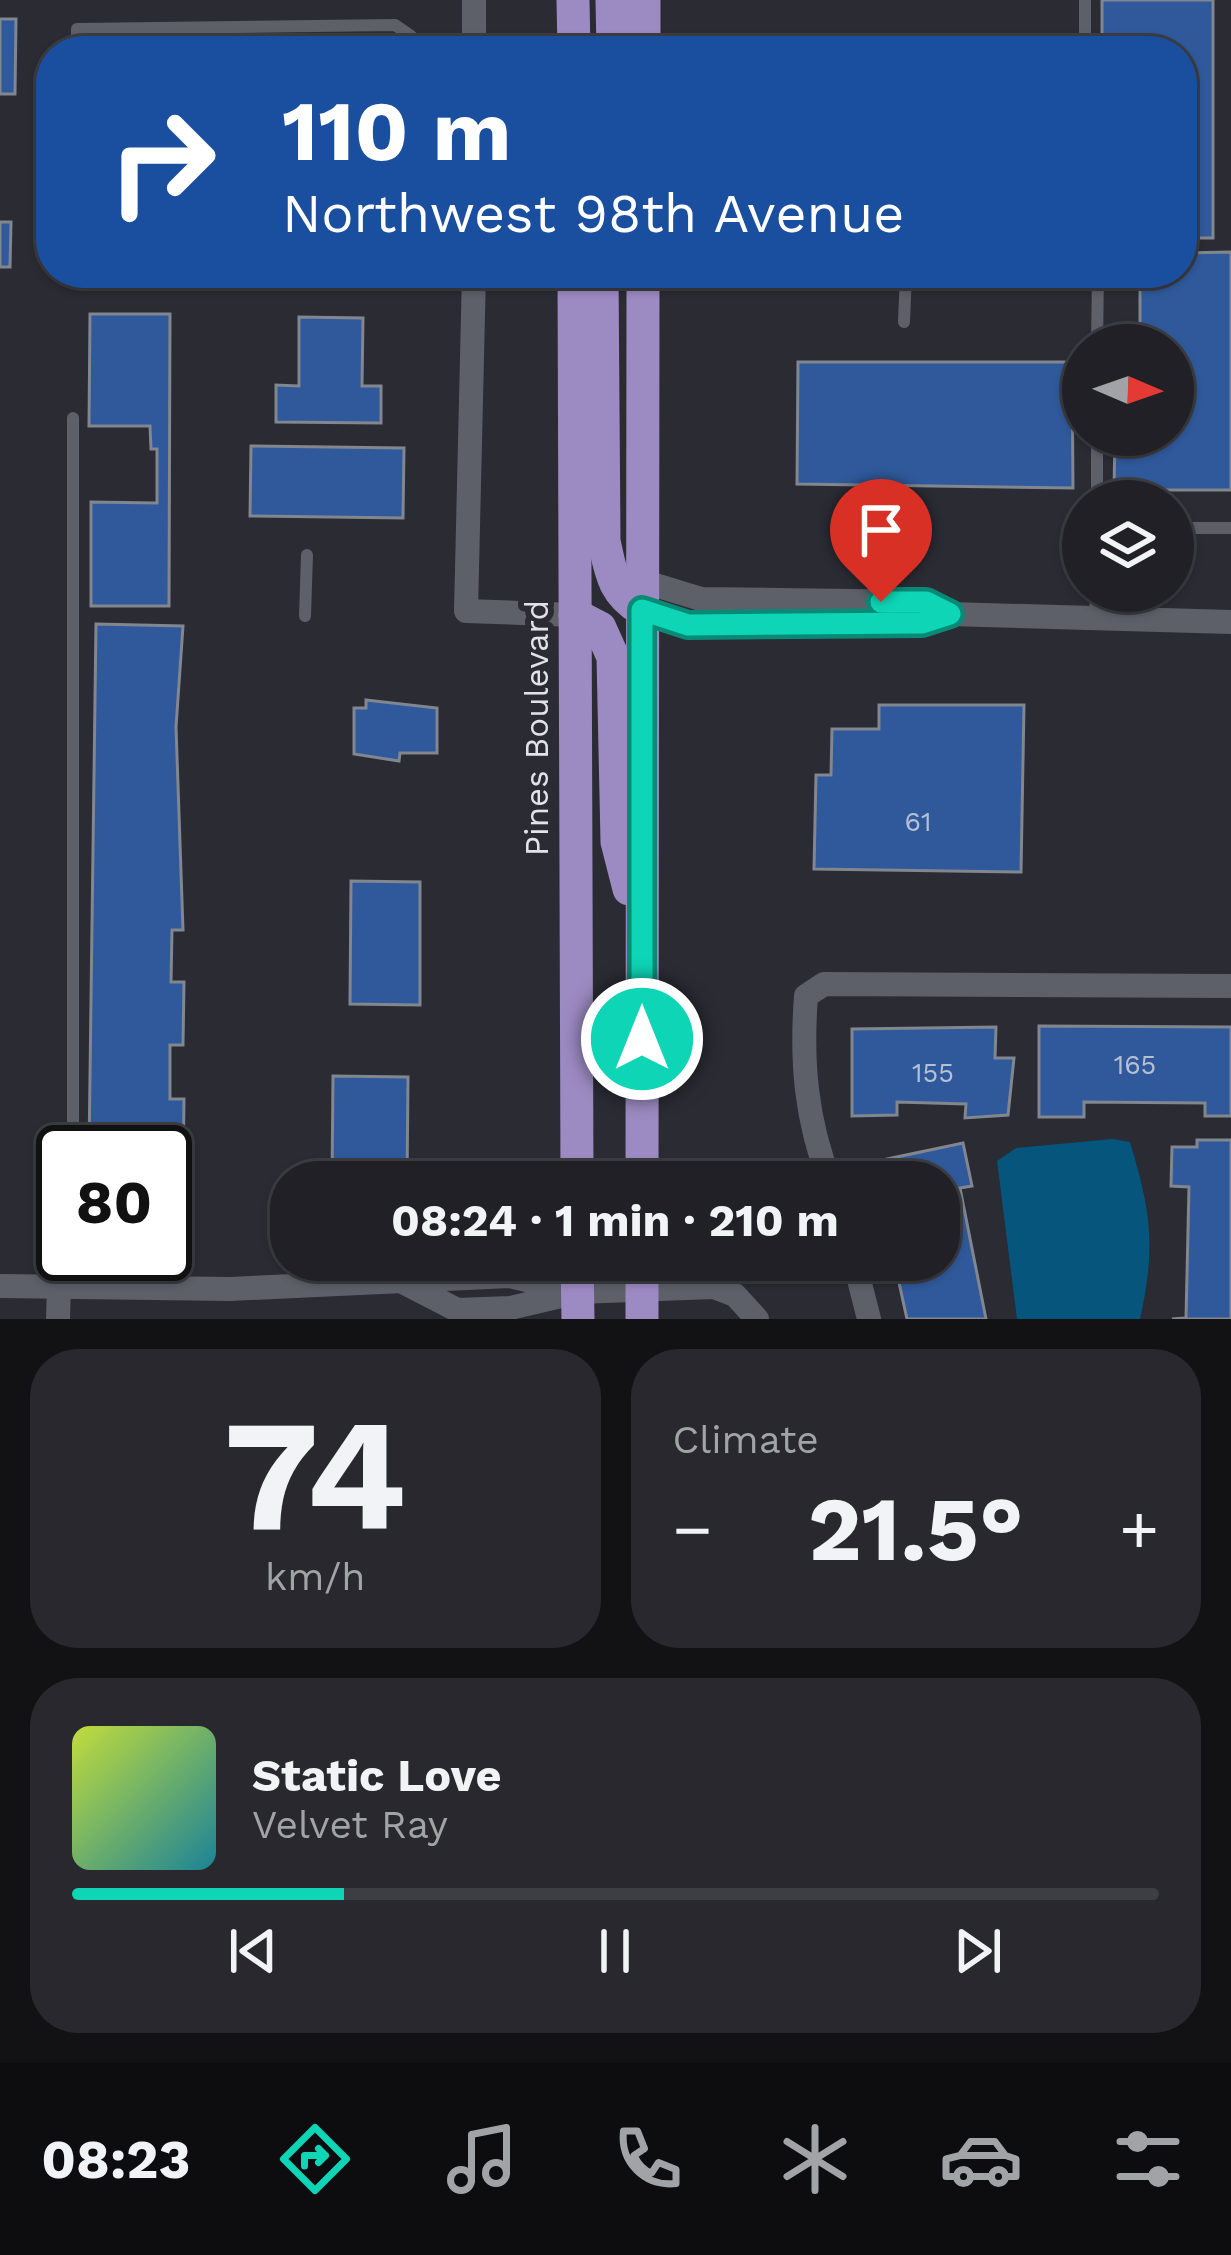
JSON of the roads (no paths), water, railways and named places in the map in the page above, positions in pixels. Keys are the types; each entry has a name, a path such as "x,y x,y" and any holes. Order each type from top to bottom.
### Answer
{"highway":[{"path":"574,0 574,36"},
{"path":"612,0 613,36"},
{"path":"644,0 644,36"},
{"name":"Pines Boulevard","path":"574,288 577,1161"},
{"path":"602,288 604,542 613,583 623,599 642,596"},
{"path":"642,1161 644,288"},
{"path":"575,615 600,628 613,657 617,842 642,944"}],"street":[{"path":"474,0 474,36"},
{"path":"474,288 466,611 575,615"},
{"path":"642,596 701,625 922,623 950,614 1231,622"},
{"path":"822,1161 809,1127 804,1024 806,996 824,984 1231,986"},
{"path":"0,1286 230,1289 401,1281 457,1310 510,1308 578,1290 714,1287 735,1295 757,1319"},
{"path":"859,1281 869,1319"},
{"path":"58,1319 67,1287"}],"lane":[{"path":"1085,0 1085,36"},
{"path":"77,36 77,29 395,25 410,36"},
{"path":"904,322 905,288"},
{"path":"1097,324 1098,288"},
{"path":"73,418 73,1125"},
{"path":"1194,528 1231,528"},
{"path":"305,616 307,555"},
{"path":"1096,612 1096,620"},
{"path":"67,1287 68,1281"}],"water":[{"path":"1112,1139 1130,1142 1147,1210 1148,1271 1140,1319 1017,1319 997,1161 1016,1148"}]}
